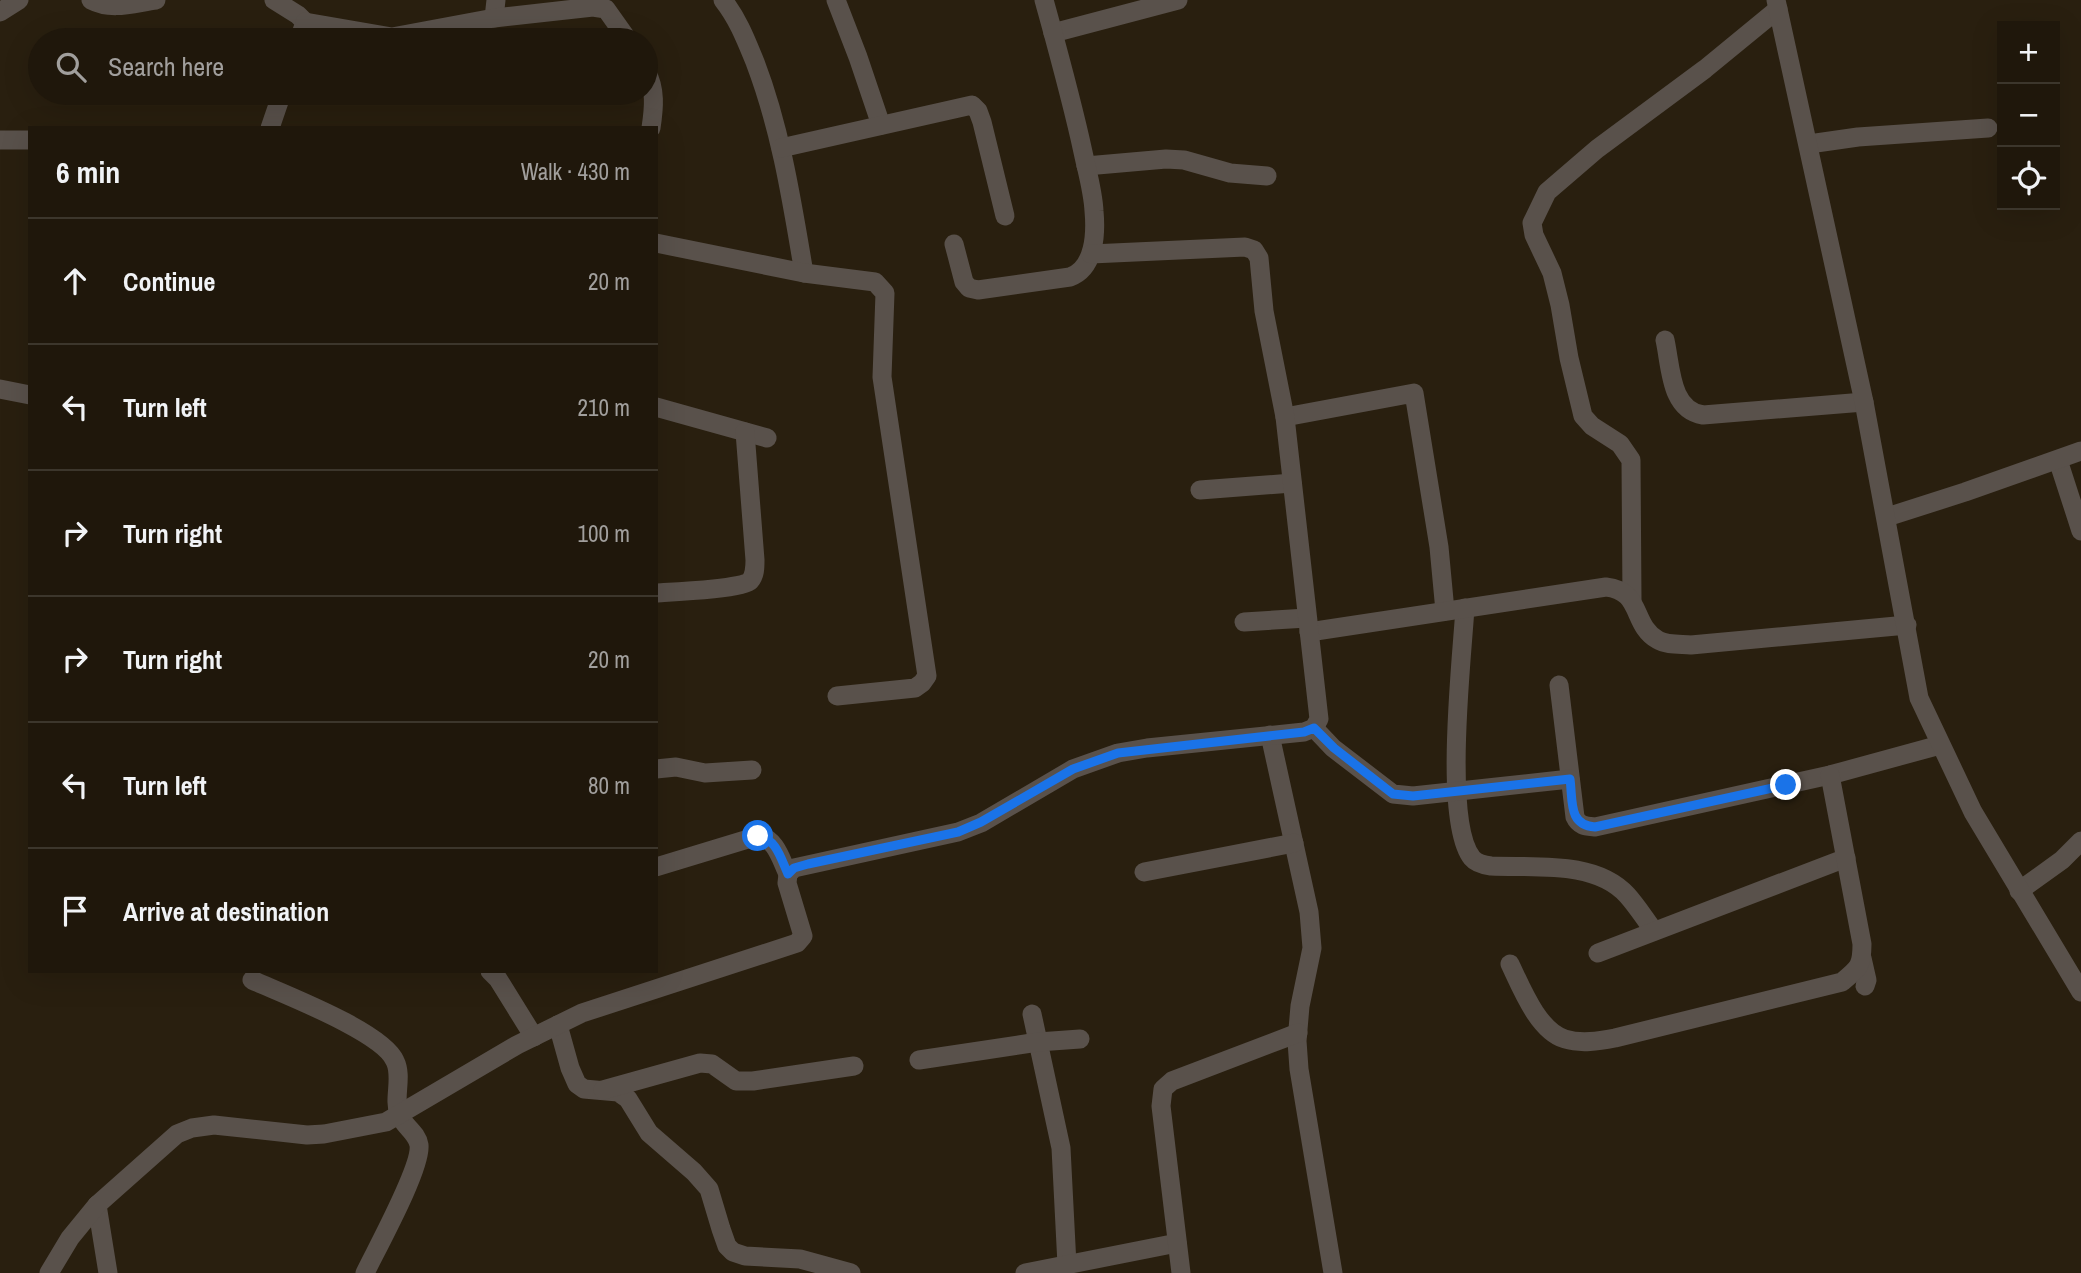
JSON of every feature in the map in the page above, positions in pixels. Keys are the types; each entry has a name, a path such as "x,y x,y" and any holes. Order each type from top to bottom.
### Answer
{"street":[{"path":"0,12 19,0"},
{"path":"91,0 102,6 156,0"},
{"path":"723,0 743,32 769,101 781,148 804,273"},
{"path":"836,0 881,125"},
{"path":"954,244 964,282 969,288 978,290 1070,277 1083,270 1091,254 1094,210 1086,166 1071,97 1044,0"},
{"path":"1053,33 1178,0"},
{"path":"1907,625 1691,645 1656,640 1644,627 1632,600 1631,460 1619,444 1592,426 1583,416 1560,304 1548,262 1534,235 1532,223 1547,192 1597,149 1705,69 1777,5 1864,402 1907,625 1919,698 1973,812 2081,992"},
{"path":"425,28 495,9 593,7 606,9 619,28"},
{"path":"292,16 349,28"},
{"path":"271,126 278,105"},
{"path":"651,126 654,105"},
{"path":"781,148 968,105 975,107 982,122 1005,216"},
{"path":"1809,144 1858,137 1988,128"},
{"path":"0,140 28,140"},
{"path":"1086,166 1166,159 1184,160 1230,173 1267,176"},
{"path":"658,243 804,273 875,282 885,293 882,377 927,676 915,688 837,696"},
{"path":"788,874 794,868 808,864 958,832 981,822 1073,769 1118,753 1304,732 1314,728 1319,719 1284,417 1264,311 1259,258 1254,250 1245,247 1091,254"},
{"path":"1665,340 1677,397 1693,414 1864,402"},
{"path":"0,389 28,395"},
{"path":"1284,417 1414,394 1439,547 1445,611"},
{"path":"658,408 767,438"},
{"path":"658,593 729,587 751,581 755,572 755,560 745,432"},
{"path":"1886,517 2081,451"},
{"path":"2058,460 2081,531"},
{"path":"1200,490 1292,483"},
{"path":"1244,622 1308,625 1445,611 1606,587 1621,590 1632,600"},
{"path":"1465,608 1455,791 1461,836 1472,858 1491,866 1580,870 1616,886 1627,894 1654,931"},
{"path":"1559,685 1577,821 1586,826 1595,827 1830,775 1940,745"},
{"path":"1314,728 1334,748 1393,794 1413,796 1570,779"},
{"path":"1270,735 1309,912 1312,948 1300,1006 1299,1069 1333,1273"},
{"path":"658,769 676,767 705,773 752,771"},
{"path":"1830,775 1862,944 1867,980 1865,986"},
{"path":"49,1273 71,1238 97,1205 163,1144 192,1128 214,1125 307,1135 369,1127 386,1122 526,1041 582,1013 797,943 803,936 787,883 788,874 773,844 766,837 758,836 658,866"},
{"path":"2020,891 2062,860 2081,841"},
{"path":"1144,872 1294,843"},
{"path":"1598,953 1846,858"},
{"path":"1510,964 1529,1003 1550,1030 1561,1038 1592,1042 1842,982 1857,971 1862,958"},
{"path":"492,973 498,979 526,1041"},
{"path":"253,980 355,1027 387,1048 397,1065 405,1110 419,1146 418,1158 365,1273"},
{"path":"1032,1014 1061,1148 1067,1265"},
{"path":"558,1025 577,1084 584,1089 618,1092 628,1099 649,1133 694,1172 709,1189 727,1246 733,1252 745,1256 800,1259 851,1273"},
{"path":"1181,1273 1161,1106 1163,1089 1172,1081 1298,1033"},
{"path":"919,1060 1038,1042 1080,1039"},
{"path":"599,1091 700,1063 712,1064 736,1081 753,1081 854,1066"},
{"path":"97,1205 108,1273"},
{"path":"1025,1273 1177,1243"}],"route":[{"path":"758,836 766,837 773,844 788,874 794,868 808,864 958,832 981,822 1073,769 1118,753 1304,732 1314,728 1334,748 1393,794 1413,796 1570,779 1575,817 1579,823 1586,826 1595,827 1786,785"}]}
